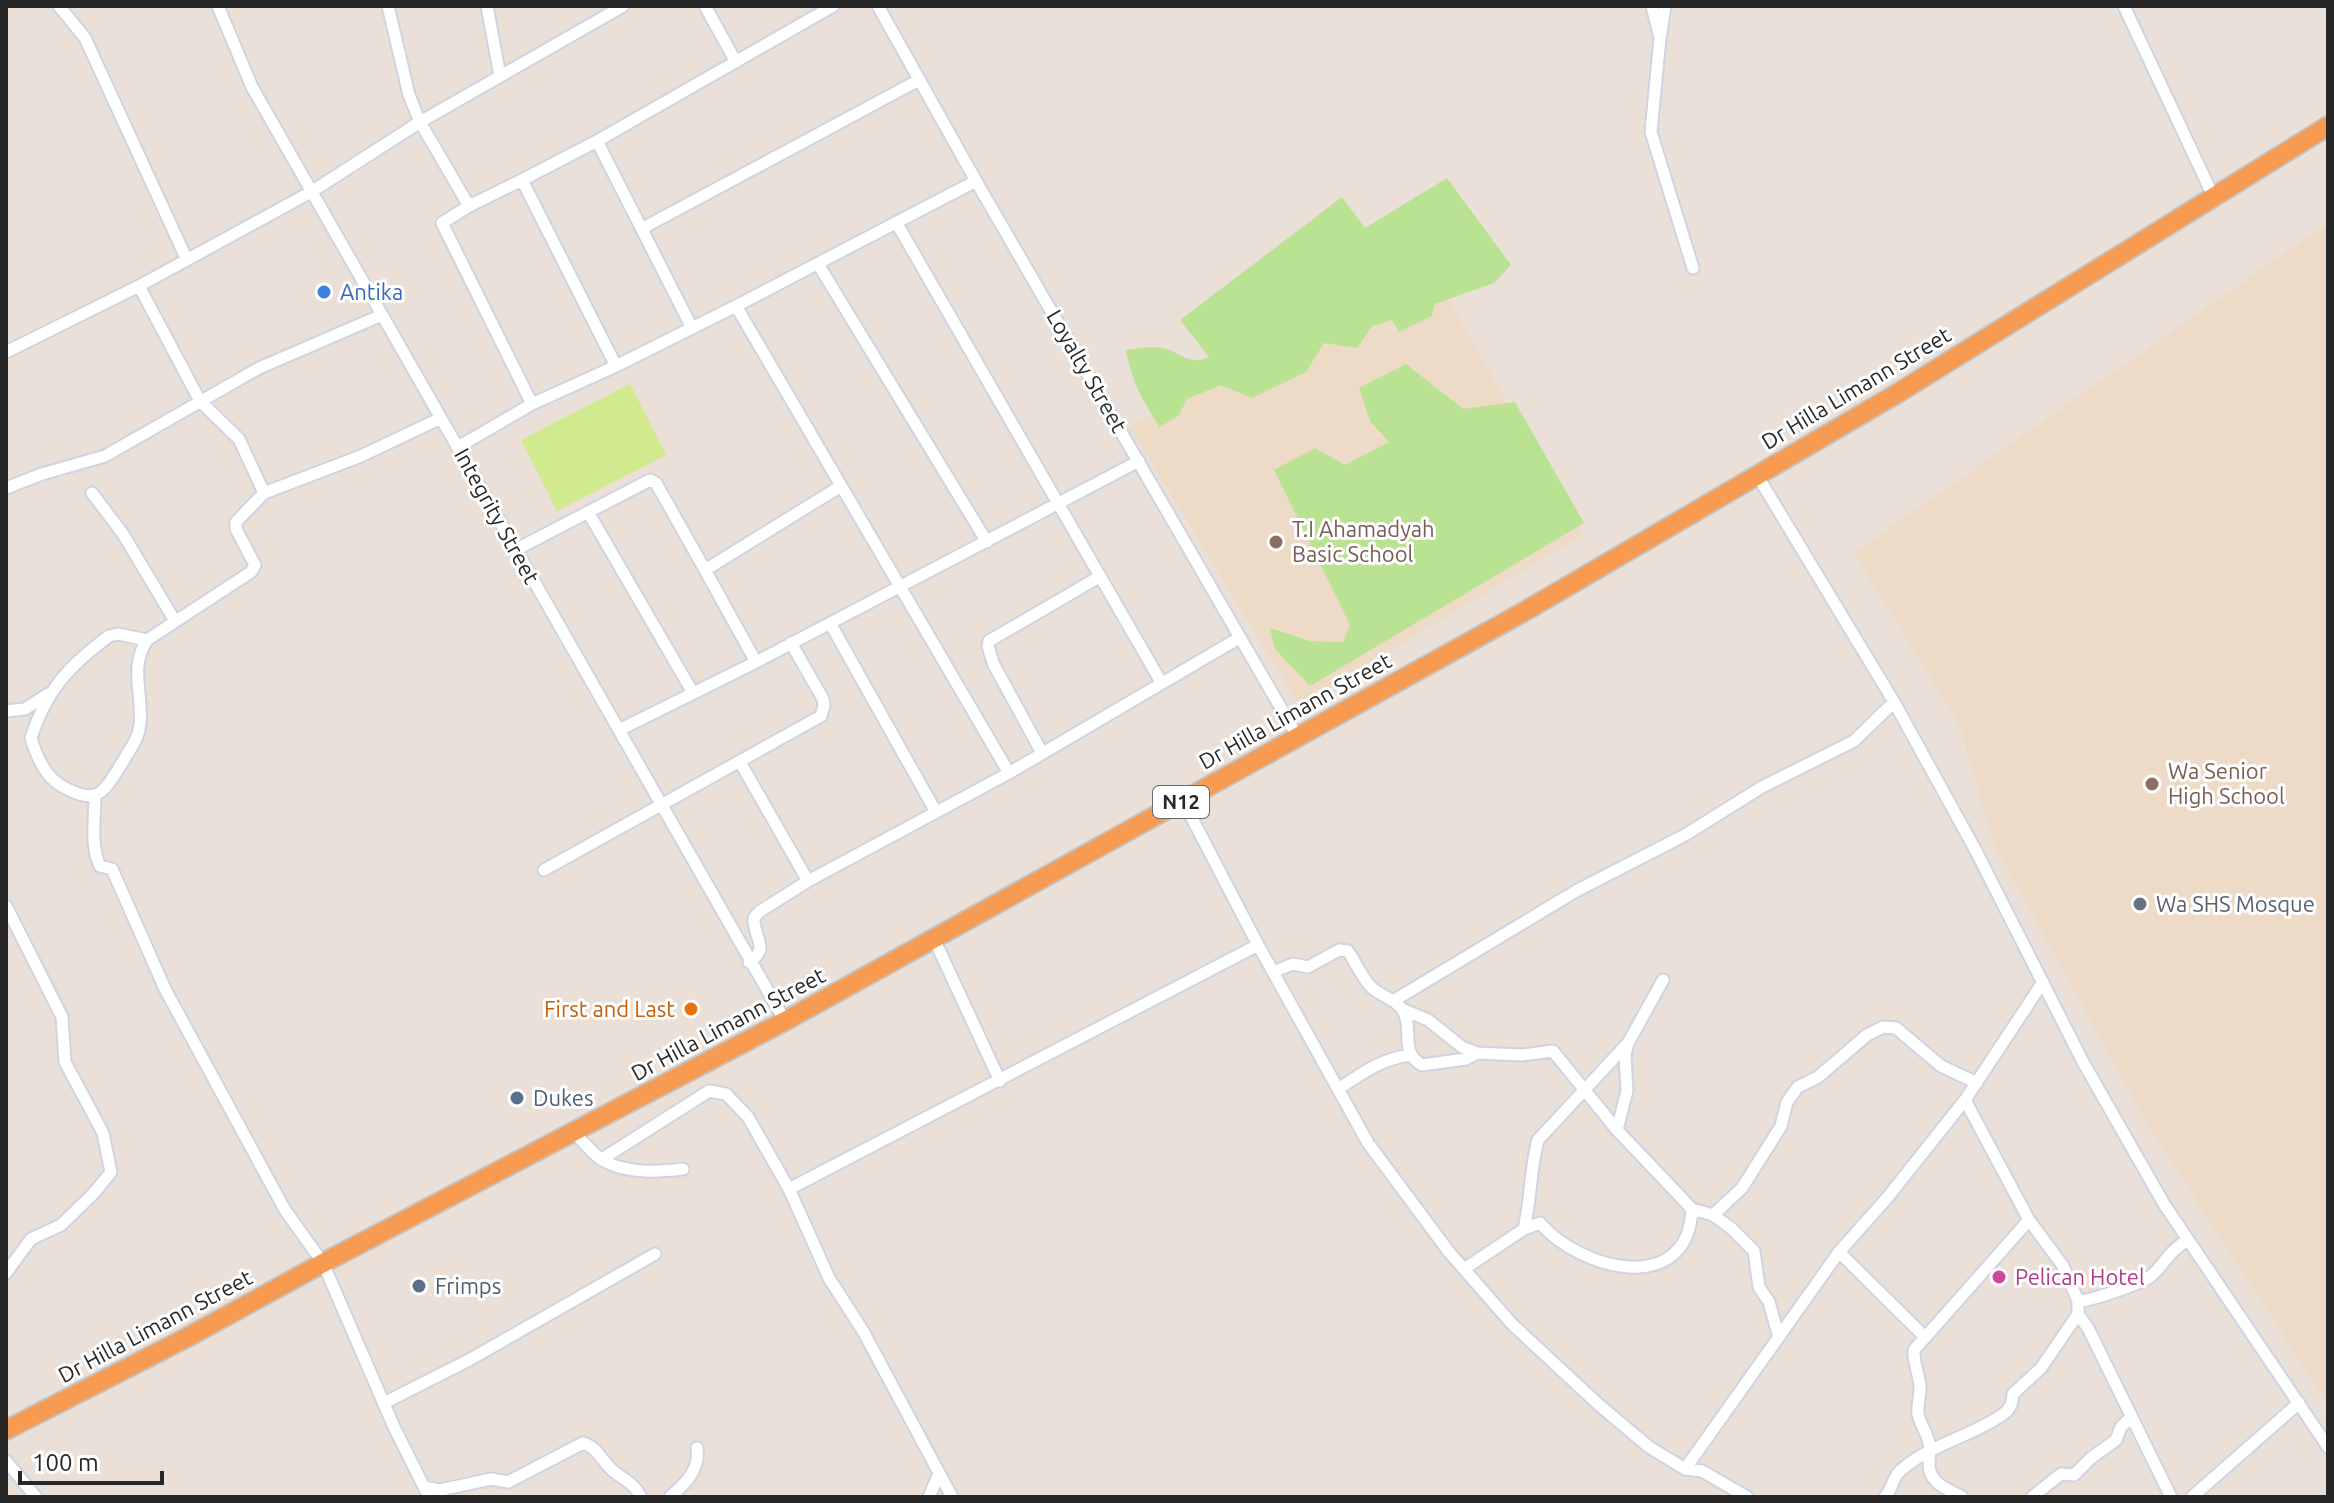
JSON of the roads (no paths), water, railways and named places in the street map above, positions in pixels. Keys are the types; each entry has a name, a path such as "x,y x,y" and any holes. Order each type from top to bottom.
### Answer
{"highway":[{"name":"Dr Hilla Limann Street","path":"6,1430 785,1021 1527,610 1898,393 2328,126"}],"street":[{"path":"59,6 85,38 187,260"},
{"name":"Integrity Street","path":"218,6 252,87 785,1021"},
{"path":"388,6 409,95 420,122 469,206"},
{"path":"487,6 500,76"},
{"path":"6,352 139,286 311,192 420,122 623,6"},
{"path":"705,6 736,62"},
{"path":"532,404 442,223 469,206 597,141 833,6"},
{"name":"Loyalty Street","path":"878,6 1297,736"},
{"path":"1652,6 1660,38"},
{"path":"1665,6 1651,132 1693,268"},
{"path":"2124,6 2214,198"},
{"path":"643,228 919,80"},
{"path":"597,141 692,328"},
{"path":"522,180 616,366"},
{"path":"458,447 532,404 736,306 976,181"},
{"path":"896,222 1161,682"},
{"path":"818,264 987,542"},
{"path":"139,286 200,401 239,439 264,493"},
{"path":"736,306 1009,773"},
{"path":"6,488 105,456 259,368 382,315"},
{"path":"147,640 118,634 109,636 63,675 49,694 31,738 35,751 54,781 79,794 95,796 108,788 136,740 140,725 136,664 147,640 251,572 255,565 236,529 236,522 264,493 361,456 441,418"},
{"path":"619,730 901,587 1139,461"},
{"path":"1757,475 1894,702 1976,851 2083,1062 2187,1241 2328,1447"},
{"path":"515,550 650,480 656,483 756,662"},
{"path":"705,570 841,486"},
{"path":"92,493 123,534 175,621"},
{"path":"588,512 693,693"},
{"path":"1042,753 993,663 989,641 1099,577"},
{"path":"830,623 936,812"},
{"path":"749,962 761,951 753,927 754,918 759,912 808,881 1009,773 1239,638"},
{"path":"544,870 821,716 823,699 791,643"},
{"path":"6,711 25,709 49,694"},
{"path":"1398,1005 1576,891 1685,835 1762,787 1854,741 1894,702"},
{"path":"740,762 808,881"},
{"path":"95,796 96,835 93,851 100,866 112,869 172,1003 285,1210 323,1263 427,1492 491,1479 508,1482 583,1443 591,1445 612,1471 636,1487 641,1497"},
{"path":"1183,801 1258,945 1368,1143 1464,1269 1512,1324 1649,1447 1685,1469 1702,1471 1747,1497"},
{"path":"6,906 62,1017 65,1062 103,1133 111,1172 61,1225 31,1239 6,1273"},
{"path":"934,939 1000,1081"},
{"path":"789,1189 1258,945"},
{"path":"1273,972 1293,964 1308,967 1339,950 1348,951 1369,985 1398,1005 1428,1020 1462,1047 1477,1053 1522,1055 1553,1051 1617,1130 1692,1209 1713,1215 1754,1251 1759,1287 1769,1302 1778,1334"},
{"path":"1524,1229 1538,1140 1628,1043 1663,980"},
{"path":"1685,1469 1839,1252 1887,1198 1965,1100 2043,982"},
{"path":"1398,1005 1407,1027 1409,1055 1422,1065 1466,1059 1477,1053"},
{"path":"1713,1215 1742,1188 1781,1126 1787,1102 1798,1087 1818,1077 1867,1035 1883,1027 1896,1028 1941,1066 1977,1083"},
{"path":"1617,1130 1627,1091 1625,1055 1628,1043"},
{"path":"1338,1089 1368,1067 1386,1059 1409,1055"},
{"path":"602,1159 709,1091 718,1091 735,1101 748,1117 789,1189 829,1278 894,1385 938,1476 952,1497"},
{"path":"1965,1100 2029,1220 2063,1266 2078,1308 2171,1497"},
{"path":"574,1133 602,1159 634,1170 683,1169"},
{"path":"1464,1269 1524,1229 1540,1223 1550,1234 1595,1261 1646,1267 1668,1259 1680,1250 1689,1236 1692,1209"},
{"path":"1962,1497 1935,1480 1928,1462 1930,1450 1917,1410 1920,1384 1913,1362 1914,1350 2029,1220"},
{"path":"1885,1497 1894,1478 1930,1450 2003,1415 2012,1405 2013,1394 2041,1368 2078,1308 2152,1275 2175,1247 2187,1241"},
{"path":"1839,1252 1925,1337"},
{"path":"384,1403 469,1360 655,1254"},
{"path":"2192,1497 2299,1403"},
{"path":"2032,1497 2061,1474 2074,1475 2116,1440 2121,1427 2131,1417"},
{"path":"670,1497 686,1484 693,1472 698,1457 697,1448"},
{"path":"6,1461 36,1497"},
{"path":"929,1497 938,1476"}],"place":[{"name":"Antika","path":"324,292"},
{"name":"T.I Ahamadyah Basic School","path":"1276,542"},
{"name":"Wa Senior High School","path":"2152,784"},
{"name":"Wa SHS Mosque","path":"2140,904"},
{"name":"First and Last","path":"691,1009"},
{"name":"Dukes","path":"517,1098"},
{"name":"Pelican Hotel","path":"1999,1277"},
{"name":"Frimps","path":"419,1286"}]}
